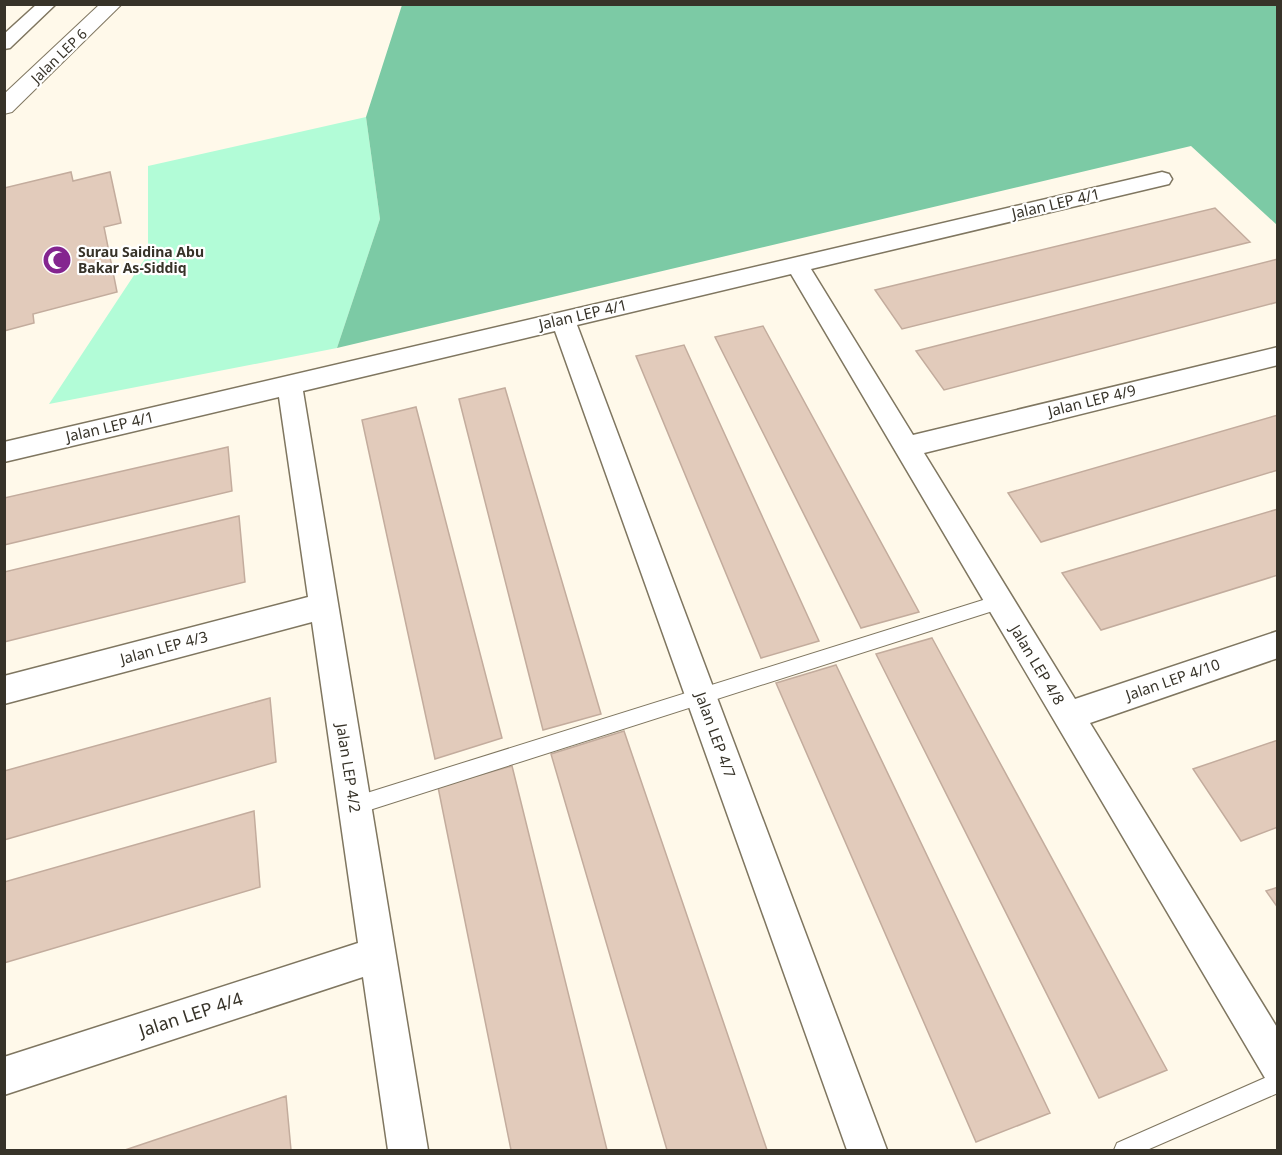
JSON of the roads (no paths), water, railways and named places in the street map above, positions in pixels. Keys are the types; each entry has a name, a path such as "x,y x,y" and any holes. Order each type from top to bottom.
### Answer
{"street":[{"path":"4,44 48,4"},
{"name":"Jalan LEP 6","path":"4,107 112,4"},
{"name":"Jalan LEP 4/1","path":"4,452 1162,179"},
{"name":"Jalan LEP 4/8","path":"797,265 1278,1065"},
{"name":"Jalan LEP 4/7","path":"563,320 867,1150"},
{"name":"Jalan LEP 4/9","path":"907,447 1278,356"},
{"name":"Jalan LEP 4/2","path":"290,385 408,1150"},
{"name":"Jalan LEP 4/3","path":"4,690 324,606"},
{"name":"Jalan LEP 4/10","path":"1068,716 1278,644"},
{"name":"Jalan LEP 4/4","path":"4,1076 377,955"}],"lane":[{"path":"354,806 999,602"},
{"path":"1124,1150 1278,1082"}],"place":[{"name":"Surau Saidina Abu Bakar As-Siddiq","path":"57,260"}]}
